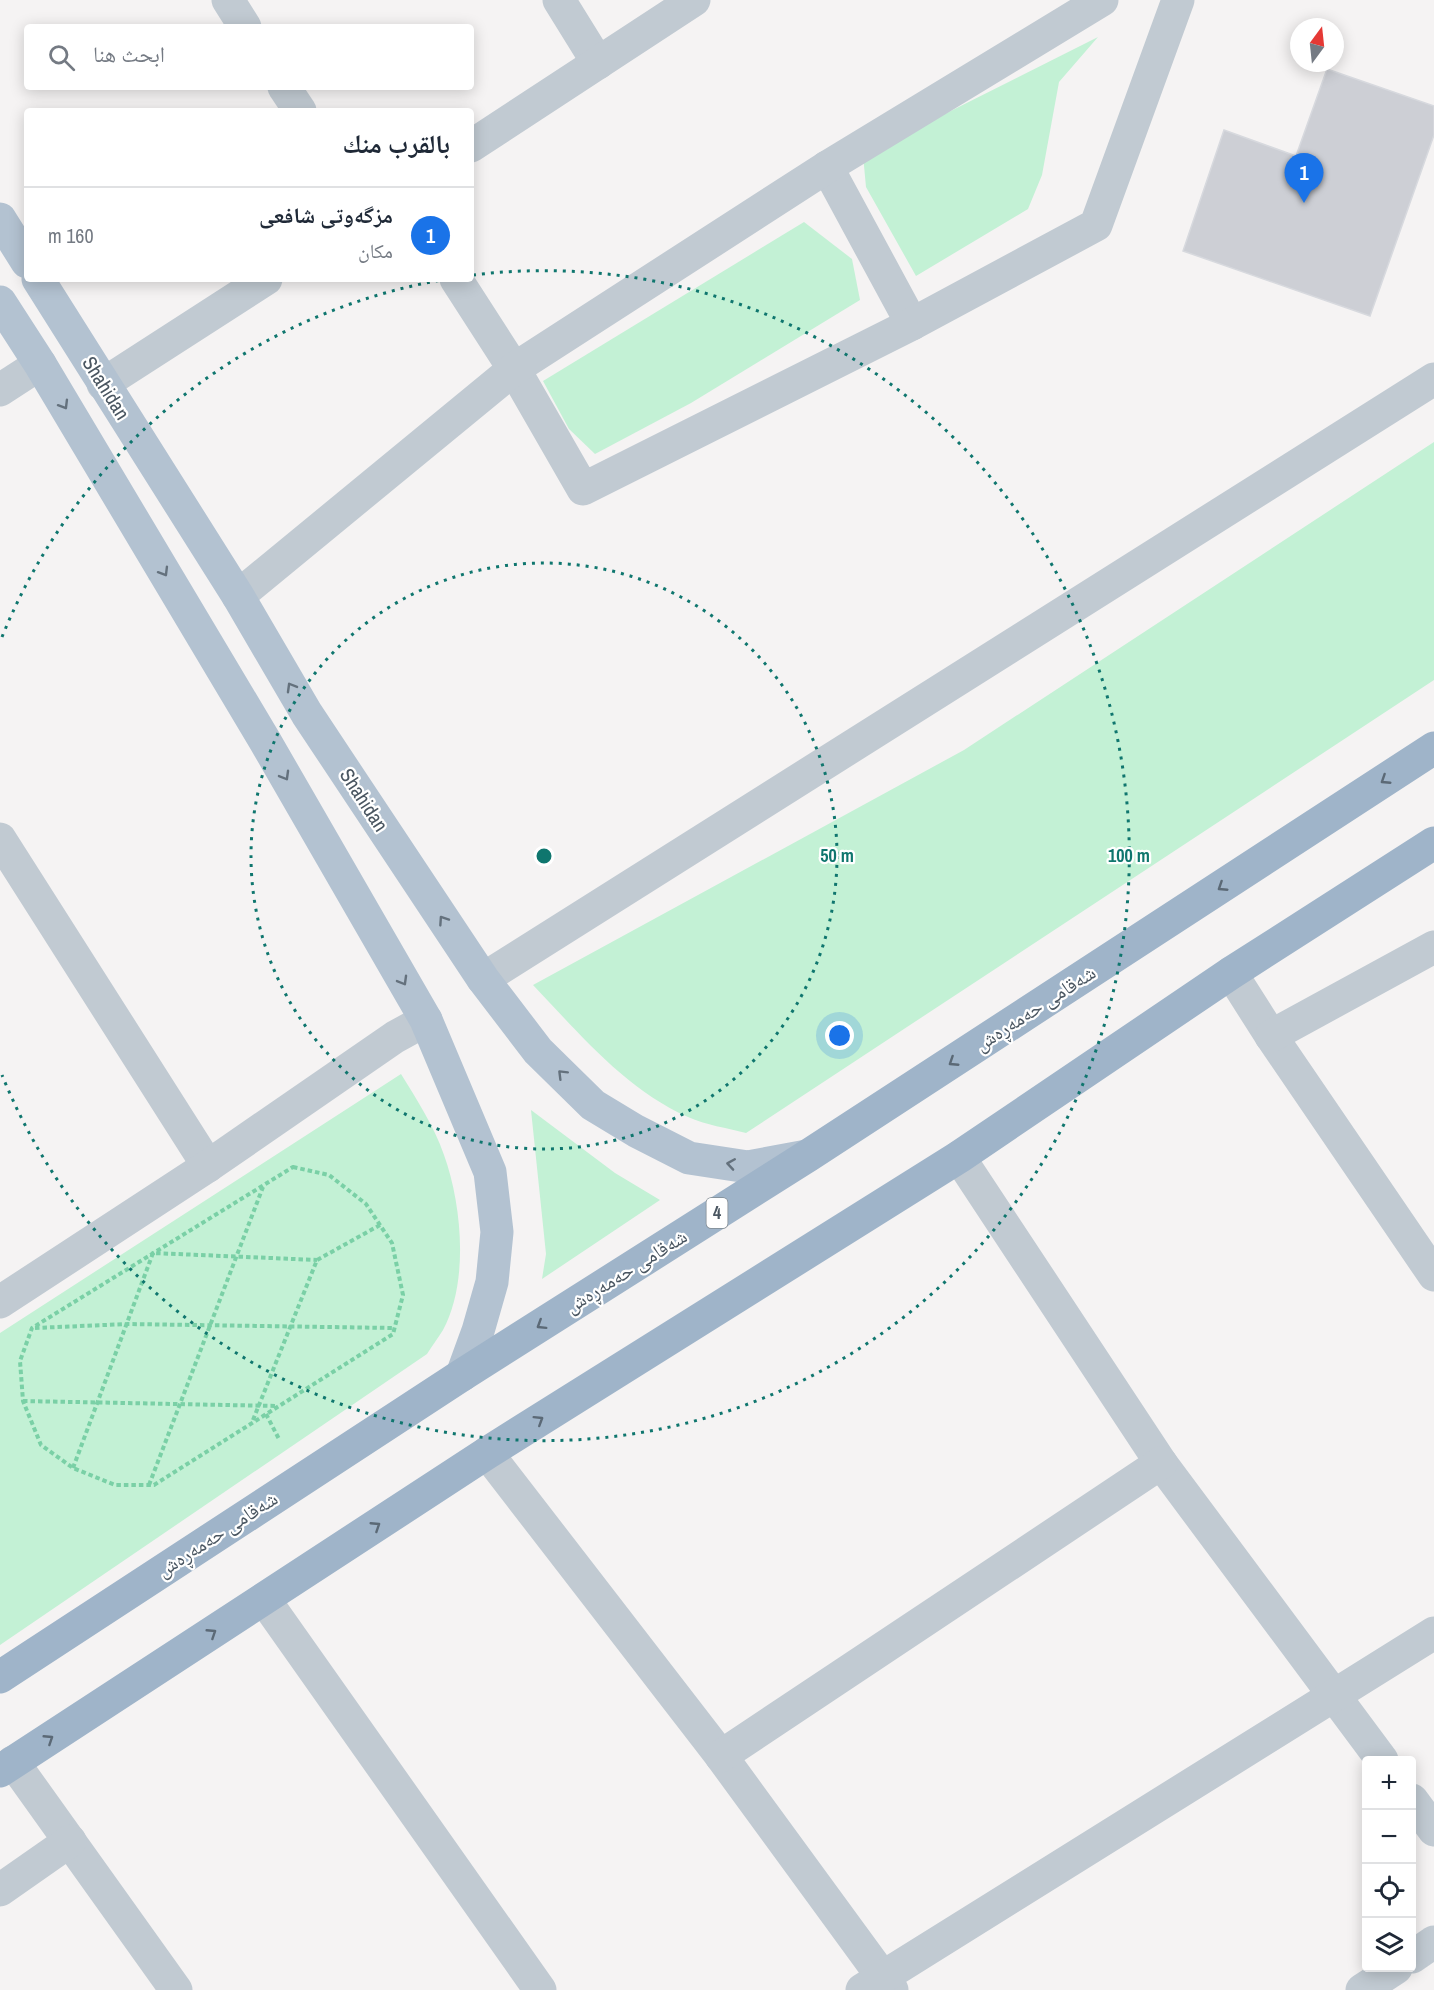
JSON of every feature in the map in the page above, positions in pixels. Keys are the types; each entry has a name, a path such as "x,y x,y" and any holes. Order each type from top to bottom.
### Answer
{"highway":[{"name":"شەقامی حەمەڕەش","path":"0,1677 462,1375 809,1155 1434,748"},
{"path":"7,1767 487,1454 959,1157 1231,973 1434,843"}],"main road":[{"path":"0,219 24,257"},
{"name":"Shahidan","path":"40,282 238,596 307,714 483,979 538,1051 593,1105 636,1131 689,1158 748,1167 809,1155"},
{"path":"0,302 40,364 265,741 426,1020 490,1172 493,1192 497,1232 492,1282 462,1375"},
{"path":"265,741 307,714"}],"street":[{"path":"228,0 243,24"},
{"path":"559,0 598,63"},
{"path":"474,144 694,0"},
{"path":"238,596 514,369 827,167 1102,0"},
{"path":"458,282 514,369 584,489 912,324 1096,225 1178,0"},
{"path":"286,90 298,108"},
{"path":"827,167 912,324"},
{"path":"103,384 261,282"},
{"path":"0,390 40,364"},
{"path":"483,979 1434,379"},
{"path":"0,839 207,1166"},
{"path":"1271,1036 1434,947"},
{"path":"1231,973 1271,1036 1434,1275"},
{"path":"0,1302 207,1166 395,1037 426,1020"},
{"path":"959,1157 1161,1463 1378,1756"},
{"path":"487,1454 721,1756 879,1986 1434,1633"},
{"path":"721,1756 1161,1463"},
{"path":"264,1599 540,1990"},
{"path":"7,1767 69,1841 176,1990"},
{"path":"1416,1805 1434,1830"},
{"path":"0,1890 69,1841"},
{"path":"1416,1954 1434,1942"},
{"path":"1362,1990 1390,1972"}],"path":[{"path":"293,1167 330,1175 366,1203 381,1226 392,1243 403,1295 393,1334 154,1485 115,1485 73,1468 41,1445 23,1401 20,1361 32,1328 293,1167"},
{"path":"149,1485 263,1186"},
{"path":"153,1253 317,1260 381,1226"},
{"path":"73,1468 153,1253"},
{"path":"253,1421 317,1260"},
{"path":"32,1328 128,1324 394,1328"},
{"path":"23,1401 278,1406"},
{"path":"266,1414 279,1439"}],"green space":[{"path":"1098,37 1059,82 1042,175 1028,209 916,276 866,187 863,155"},
{"path":"804,222 852,259 860,300 691,403 595,454 569,429 543,381"},
{"path":"1434,442 1434,680 746,1133 688,1117 644,1091 586,1041 533,985 964,750"},
{"path":"401,1074 425,1113 440,1144 450,1175 458,1220 460,1243 457,1289 443,1330 427,1354 0,1645 0,1333"},
{"path":"531,1110 615,1173 660,1200 542,1279 546,1254"}],"building":[{"path":"1326,72 1336,72 1434,106 1434,135 1370,316 1183,251 1224,130 1296,156"}],"place":[{"name":"مزگەوتی شافعی","path":"1304,203"}]}
